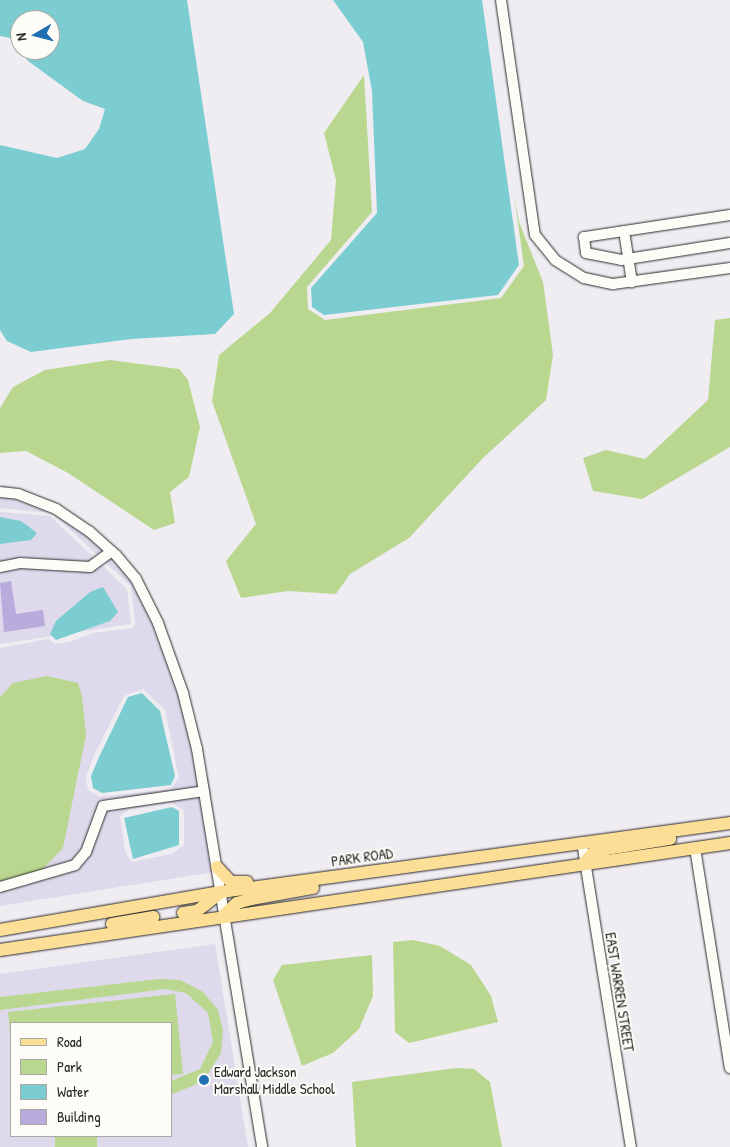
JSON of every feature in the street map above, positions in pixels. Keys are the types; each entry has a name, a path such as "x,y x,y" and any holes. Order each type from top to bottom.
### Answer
{"main road":[{"path":"584,863 593,853 606,849 703,834 728,823"},
{"name":"PARK ROAD","path":"0,930 221,892 728,823"},
{"path":"0,950 224,915 730,843"},
{"path":"217,867 231,882 364,873"},
{"path":"224,915 237,903 327,885 364,873"},
{"path":"71,939 94,928 197,911 221,892"}],"street":[{"path":"501,0 535,236 555,260 584,278 613,284 730,268"},
{"path":"730,214 584,237 586,253 629,259 730,243"},
{"path":"624,231 632,282"},
{"path":"0,492 18,494 56,509 112,551 136,579 158,623 183,693 204,791 262,1147"},
{"path":"0,567 20,563 90,568 112,551"},
{"path":"0,887 75,866 86,852 100,808 204,791"},
{"name":"EAST WARREN STREET","path":"582,842 631,1147"},
{"path":"695,848 730,1068"}],"shaded area":[{"path":"0,493 20,496 77,521 123,559 169,646 210,786 218,860 209,866 214,872 0,906 0,883 74,794 79,771 13,683 0,697 0,648 48,639 55,644 70,642 93,633 133,628 135,623 131,586 52,513 0,508","holes":["143,689 165,710 179,778 171,789 99,797 88,790 86,777 94,755 124,696","172,803 184,810 184,845 172,854 131,862 125,851 120,816 129,809"]},
{"path":"0,512 50,516 127,589 131,624 0,644"},
{"name":"Edward Jackson Marshall Middle School","path":"215,944 248,1147 0,1147 0,974"}],"green space":[{"path":"364,75 372,212 307,287 308,309 325,320 501,298 524,266 514,195 519,222 543,282 553,355 546,400 483,458 409,538 350,574 336,594 288,591 241,598 226,561 256,524 212,401 219,355 270,313 331,240 336,180 324,133"},
{"path":"730,318 730,447 642,499 593,491 583,458 606,450 645,459 708,400 715,320"},
{"path":"110,360 179,369 188,380 200,427 189,477 170,492 175,523 154,530 68,473 26,451 0,453 0,408 13,387 45,370"},
{"path":"47,676 78,683 82,697 86,735 63,848 39,873 0,883 0,697 13,683"},
{"path":"413,940 440,946 471,965 491,996 498,1022 409,1043 395,1032 393,942"},
{"path":"372,955 373,996 359,1029 333,1053 302,1066 273,980 282,965"},
{"path":"159,979 180,980 203,992 218,1010 223,1030 221,1053 208,1074 195,1085 172,1094 172,1081 200,1069 213,1042 208,1013 186,993 165,989 0,1010 0,997"},
{"path":"175,994 183,1074 172,1075 172,1022 10,1022 10,1033 8,1012"},
{"path":"456,1068 474,1069 490,1082 502,1147 356,1147 352,1082"},
{"path":"55,1137 97,1137 97,1147 55,1147"}],"water":[{"path":"0,0 187,0 234,314 215,334 131,339 31,352 7,341 0,330 0,145 57,158 85,149 99,129 105,109 83,101 27,60 60,60 60,10 10,10 10,38 0,36"},
{"path":"333,0 482,0 519,265 498,295 324,315 312,307 311,288 377,213 372,91 363,42"},
{"path":"0,517 21,521 37,533 31,540 0,544"},
{"path":"103,587 118,612 110,621 56,640 50,634 56,621 90,592"},
{"path":"142,693 160,711 175,776 171,785 102,793 93,788 91,776 128,697"},
{"path":"172,807 179,811 179,845 133,859 124,818"}],"building":[{"path":"11,581 16,614 43,610 45,626 4,632 0,583"}],"place":[{"name":"Edward Jackson Marshall Middle School","path":"204,1080"}]}
